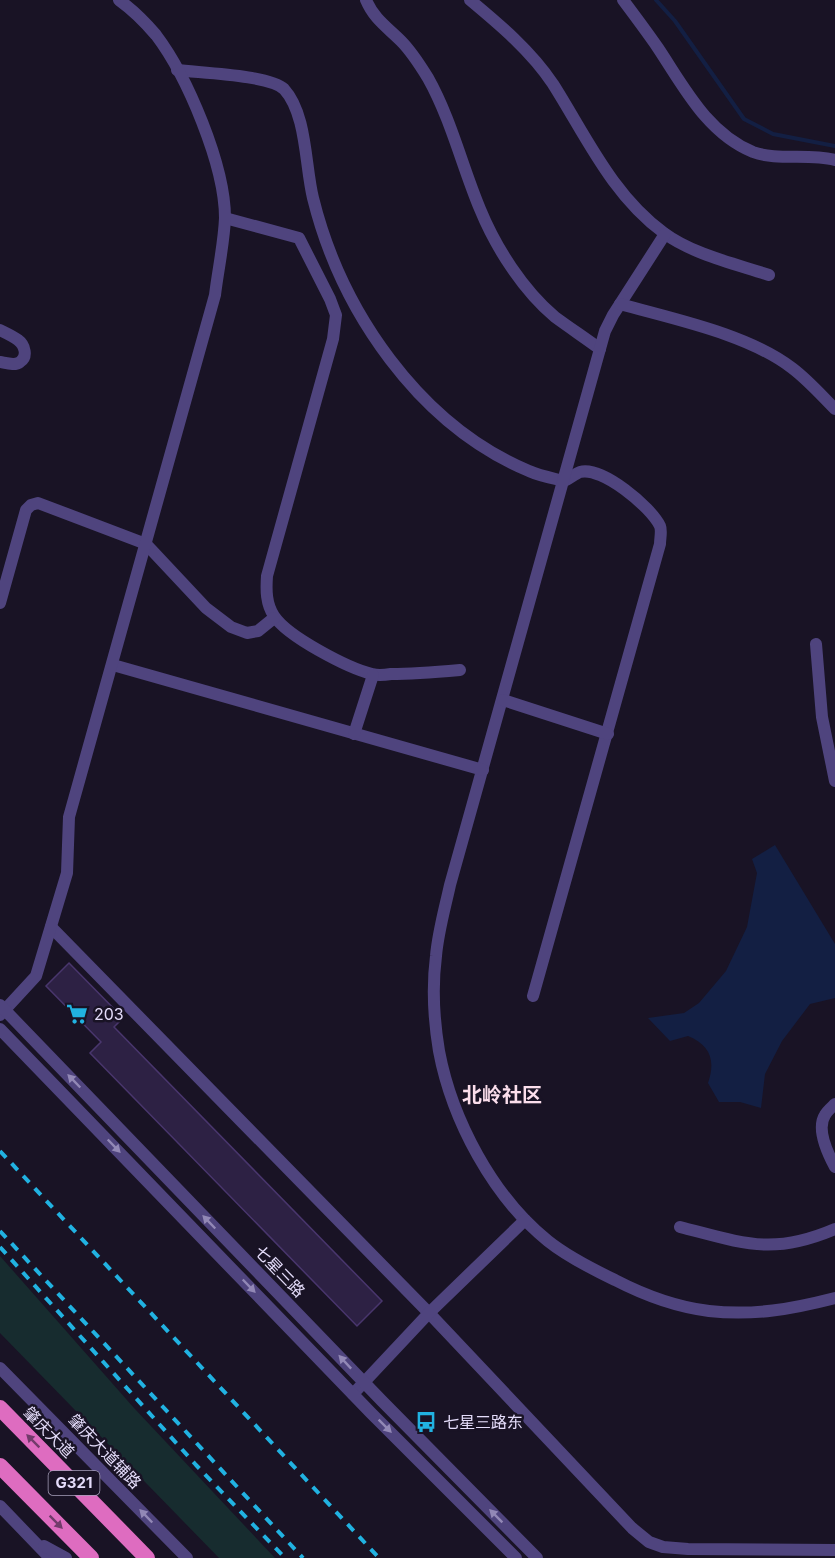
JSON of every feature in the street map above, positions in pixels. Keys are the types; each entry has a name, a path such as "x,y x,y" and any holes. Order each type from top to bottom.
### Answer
{"highway":[{"name":"肇庆大道","path":"0,1408 147,1558"},
{"name":"G321","path":"0,1466 91,1558"}],"street":[{"path":"2,1010 36,976 67,873 69,817 215,295 225,218 221,183 211,144 177,70 156,35 133,10 119,0"},
{"path":"366,0 379,22 401,41 428,78 441,105 481,211 513,268 534,297 555,316 600,349"},
{"path":"470,0 527,52 552,83 614,183 640,213 665,234 686,246 770,275"},
{"path":"623,0 711,123 754,152 835,160"},
{"path":"177,70 267,80 282,87 290,97 298,116 320,228 356,309 377,344 432,406 462,432 530,472 564,481 581,472 590,472 607,478 651,512 661,528 660,544 533,996"},
{"path":"225,218 299,238 336,315 333,339 267,576 266,592 274,618 323,653 374,675 460,670"},
{"path":"665,234 620,304 605,332 450,885 436,956 434,1003 439,1051 451,1097 482,1163 525,1220 574,1258 638,1292 672,1304 709,1311 781,1311 835,1298"},
{"path":"620,304 727,335 764,351 790,367 835,409"},
{"path":"0,330 19,340 25,350 20,362 11,364 0,362"},
{"path":"0,603 26,510 38,503 146,544 206,608 231,627 247,633 258,631 274,618"},
{"path":"816,644 822,717 835,781"},
{"path":"113,665 483,771"},
{"path":"354,734 374,675"},
{"path":"503,700 608,734"},
{"path":"51,927 429,1313 632,1528 649,1542 663,1547 688,1549 835,1550"},
{"name":"七星三路","path":"2,1010 537,1558"},
{"name":"七星三路","path":"0,1029 353,1394 516,1558"},
{"path":"835,1104 825,1115 822,1124 824,1138 835,1167"},
{"path":"353,1394 429,1313 525,1220"},
{"path":"680,1227 744,1243 769,1246 794,1243 835,1229"},
{"name":"肇庆大道辅路","path":"0,1368 187,1558"},
{"path":"0,1506 50,1558"},
{"path":"34,1542 66,1558"}],"green space":[{"path":"0,1256 134,1408 275,1558 219,1558 0,1333"}],"water":[{"path":"775,845 835,944 835,998 810,1004 782,1041 765,1074 761,1108 740,1102 719,1102 708,1083 711,1060 702,1044 688,1036 670,1041 648,1018 684,1013 699,1003 726,971 747,927 757,873 752,859"}],"building":[{"path":"69,963 123,1018 114,1027 382,1301 357,1326 90,1053 101,1042 46,986"}],"waterway":[{"path":"656,0 675,21 744,119 773,134 835,146"}],"railway":[{"path":"0,1151 379,1558"},
{"path":"0,1231 303,1558"},
{"path":"0,1247 196,1465 285,1558"}],"place":[{"name":"203","path":"77,1014"},
{"name":"七星三路东","path":"426,1422"}],"district":[{"name":"北岭社区","path":"502,1095"}]}
